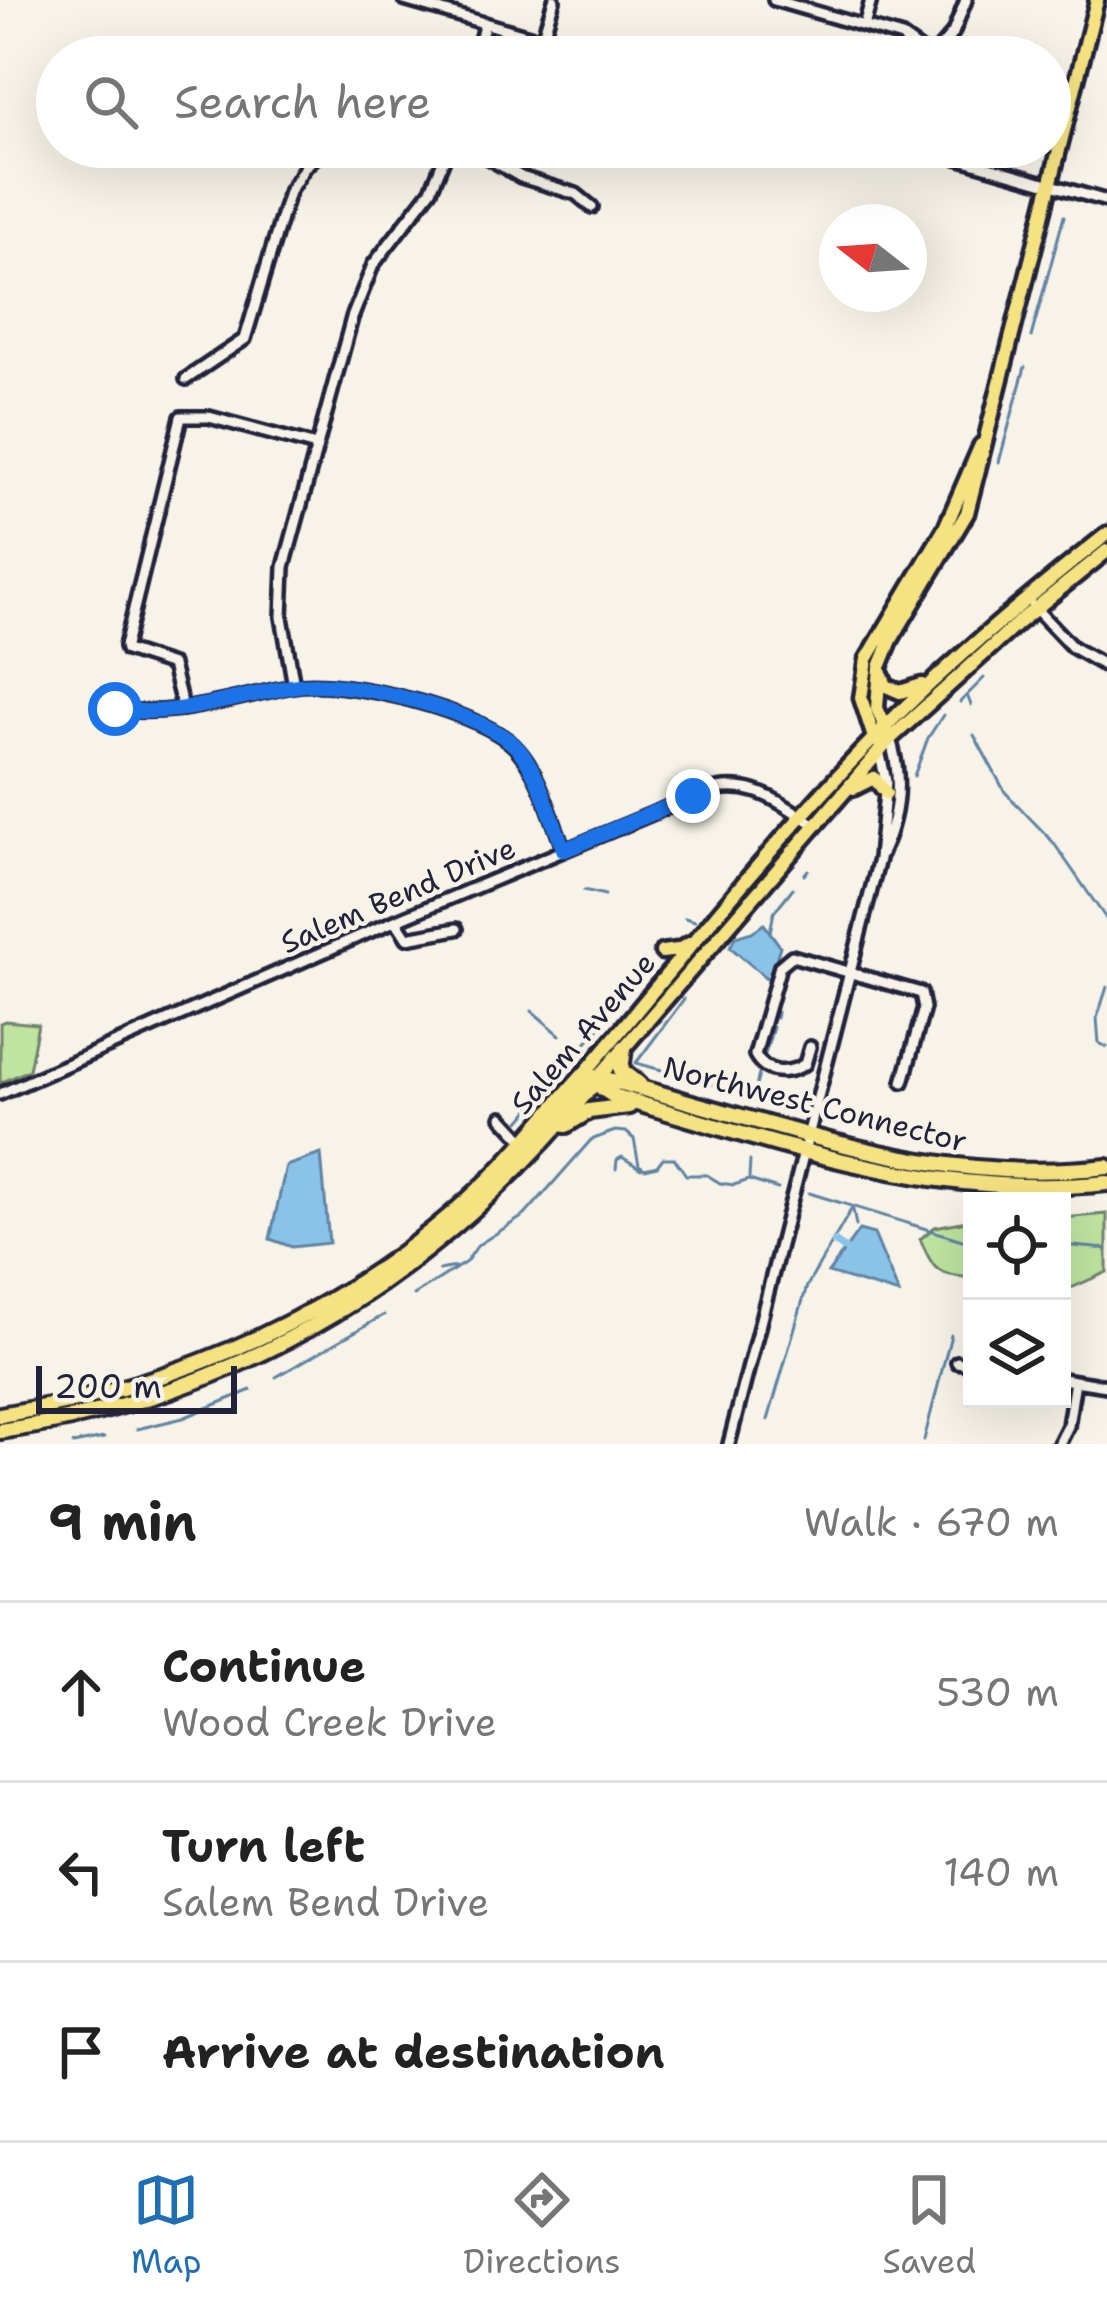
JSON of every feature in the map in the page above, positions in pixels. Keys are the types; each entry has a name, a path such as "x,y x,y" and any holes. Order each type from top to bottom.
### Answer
{"highway":[{"path":"623,1048 621,1070 654,1100"},
{"name":"Northwest Connector","path":"591,1079 900,1174 971,1186 1107,1183"},
{"name":"Salem Avenue","path":"0,1415 64,1405 209,1360 288,1327 380,1279 458,1225 591,1079"},
{"path":"528,1149 589,1111 654,1100"},
{"name":"Northwest Connector","path":"807,1143 972,1170 1027,1173 1107,1167"},
{"name":"Salem Avenue","path":"380,1279 528,1149"},
{"path":"0,1431 143,1401 253,1358 309,1329 322,1314 380,1279"}],"main road":[{"path":"1071,101 1097,0"},
{"path":"881,739 861,698 867,659 945,528 984,439 1054,168"},
{"path":"881,739 876,693 880,667 891,640 967,513 984,439"},
{"name":"Salem Avenue","path":"591,1079 623,1048 808,820 833,802 881,739 984,652 1107,534"},
{"name":"Salem Avenue","path":"591,1079 699,938 939,675 1107,551"},
{"path":"880,667 886,686 900,692 939,675"},
{"path":"833,802 870,778 881,783 886,793"},
{"path":"662,952 678,950 699,938"}],"street":[{"path":"404,0 531,36"},
{"path":"543,36 554,0"},
{"path":"774,0 897,36"},
{"path":"865,26 871,0"},
{"path":"951,36 966,0"},
{"path":"481,36 484,23"},
{"path":"186,379 233,350 249,332 290,192 303,168"},
{"path":"294,686 284,634 282,585 287,549 366,276 424,200 439,168"},
{"path":"505,168 576,194 592,207"},
{"path":"995,168 1107,201"},
{"path":"183,709 172,665 125,646 181,417 209,417 316,446"},
{"path":"1032,604 1072,647 1107,667"},
{"path":"102,706 143,712 183,709 294,686 362,688 497,731 527,761 564,850"},
{"path":"879,859 886,793 881,739"},
{"path":"729,1444 879,859 898,804 898,771 881,739"},
{"name":"Salem Bend Drive","path":"0,1094 395,921 717,788 759,790 808,820"},
{"path":"395,921 406,938 457,929"},
{"path":"810,1047 805,1064 792,1072 771,1069 756,1059 781,966 792,956 910,987 924,997 903,1082"},
{"path":"502,1117 528,1149"},
{"path":"957,1362 963,1363"},
{"path":"1071,1380 1107,1386"},
{"path":"1059,1444 1068,1426 1075,1381"}],"green space":[{"path":"0,1023 38,1024 29,1070 0,1083"},
{"path":"1107,1214 1107,1272 1071,1288 1071,1217"},
{"path":"963,1222 963,1277 938,1269 929,1258 920,1239 935,1227"}],"water":[{"path":"764,924 780,946 771,977 766,978 730,947 735,937"},
{"path":"321,1154 329,1243 292,1247 270,1239 286,1166"},
{"path":"859,1230 874,1234 899,1294 828,1273"}],"waterway":[{"path":"1031,337 1064,216"},
{"path":"999,462 1025,367"},
{"path":"960,702 984,678"},
{"path":"967,695 971,705"},
{"path":"914,776 928,738 943,715"},
{"path":"974,735 1005,792 1053,842 1107,920"},
{"path":"804,875 808,870"},
{"path":"770,932 774,912 793,888"},
{"path":"584,890 605,895"},
{"path":"685,918 695,921"},
{"path":"1107,987 1097,1018 1099,1043 1107,1047"},
{"path":"684,999 636,1063 793,1106"},
{"path":"532,1011 560,1035"},
{"path":"776,1018 777,1012"},
{"path":"520,1121 608,1017"},
{"path":"765,1054 773,1027"},
{"path":"754,1094 759,1074"},
{"path":"414,1295 466,1262 478,1245 525,1215 591,1140 615,1131 634,1139 639,1165 645,1169 657,1166 663,1158 674,1158 686,1175 707,1175 734,1185 749,1180 778,1189"},
{"path":"616,1169 622,1157 641,1169"},
{"path":"749,1178 750,1161"},
{"path":"809,1193 963,1240"},
{"path":"768,1420 807,1286 852,1208"},
{"path":"853,1210 856,1226"},
{"path":"835,1242 848,1251"},
{"path":"1071,1246 1107,1249"},
{"path":"439,1270 455,1267"},
{"path":"276,1377 384,1315"},
{"path":"924,1440 951,1335"},
{"path":"137,1429 183,1418 251,1390"},
{"path":"73,1444 104,1438"}],"route":[{"path":"115,709 167,711 297,685 326,684 362,688 459,716 497,731 521,753 564,850 693,796"}]}
